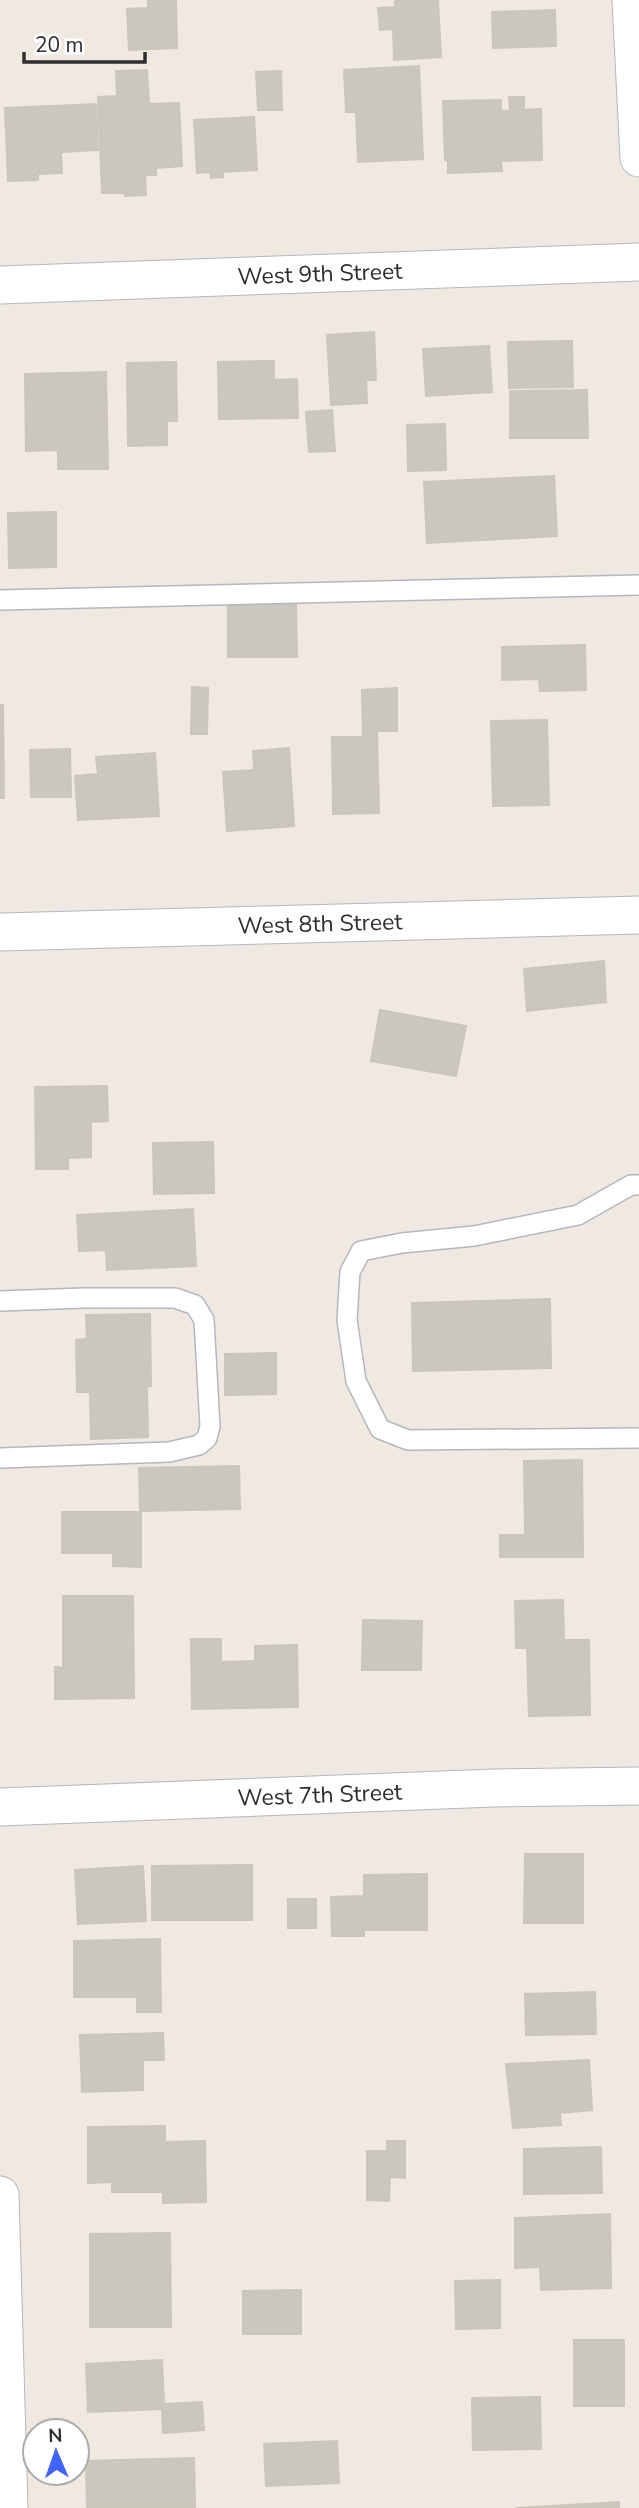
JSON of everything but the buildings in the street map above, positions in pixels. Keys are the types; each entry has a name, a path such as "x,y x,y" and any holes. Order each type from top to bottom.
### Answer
{"street":[{"path":"631,0 639,158"},
{"name":"West 9th Street","path":"0,285 639,262"},
{"name":"West 8th Street","path":"0,932 639,915"},
{"name":"West 7th Street","path":"0,1807 494,1788 639,1786"},
{"path":"0,2195 9,2508"}],"lane":[{"path":"0,600 639,585"},
{"path":"639,1185 631,1185 578,1215 474,1236 402,1243 361,1251 350,1272 348,1320 356,1381 380,1429 408,1440 639,1438"},
{"path":"0,1301 175,1298 195,1305 204,1320 210,1426 206,1438 199,1445 169,1452 0,1458"}]}
